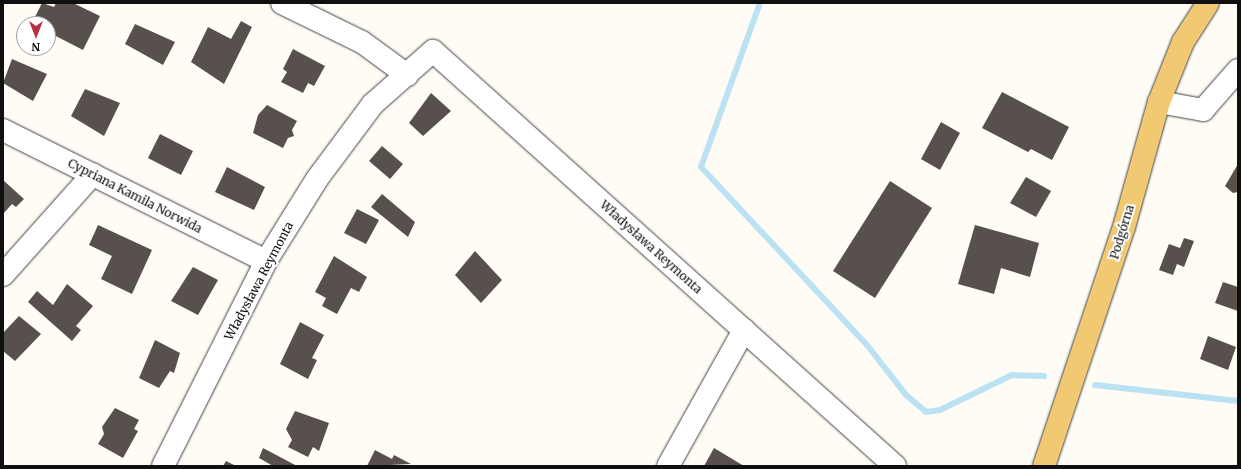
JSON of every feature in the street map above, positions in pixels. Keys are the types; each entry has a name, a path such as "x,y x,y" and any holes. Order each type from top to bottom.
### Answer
{"main road":[{"name":"Podgórna","path":"1044,466 1124,227 1159,102 1183,42 1208,3"}],"street":[{"path":"282,3 362,42 406,75"},
{"name":"Władysława Reymonta","path":"163,466 266,261 317,178 368,110 433,51 744,330 885,462"},
{"path":"1159,102 1203,110 1238,70"},
{"name":"Cypriana Kamila Norwida","path":"3,130 266,261"},
{"path":"3,275 93,174"},
{"path":"668,466 744,330"}],"building":[{"path":"42,3 54,7 56,3 73,3 100,16 83,50 56,36 56,16 36,16"},
{"path":"241,21 252,27 224,84 191,62 208,27 231,39"},
{"path":"135,24 175,42 163,65 125,44"},
{"path":"293,49 325,66 314,86 308,83 303,93 281,82 287,72 283,69"},
{"path":"12,59 47,74 33,101 3,83"},
{"path":"85,89 120,103 104,136 71,116"},
{"path":"1002,92 1069,127 1052,160 1031,149 1028,152 982,128"},
{"path":"431,93 451,111 423,136 409,123"},
{"path":"267,105 297,121 292,130 294,136 288,138 283,148 253,133 258,115"},
{"path":"941,122 960,133 940,170 921,159"},
{"path":"160,134 193,151 181,175 148,158"},
{"path":"382,146 403,164 390,179 369,161"},
{"path":"1238,164 1238,192 1233,193 1225,186"},
{"path":"227,167 265,187 254,210 215,192"},
{"path":"1026,177 1051,191 1036,217 1010,203"},
{"path":"3,180 24,199 16,207 12,204 3,214"},
{"path":"890,181 932,208 875,298 833,271"},
{"path":"382,194 415,222 408,237 371,207"},
{"path":"357,209 379,220 366,244 344,233"},
{"path":"98,225 152,250 132,294 101,279 112,256 89,245"},
{"path":"975,225 1039,243 1030,277 1001,268 994,294 958,284"},
{"path":"1184,238 1194,241 1184,267 1177,264 1173,275 1159,270 1169,244 1180,248"},
{"path":"475,251 502,280 481,303 455,275"},
{"path":"334,256 367,277 359,292 351,288 337,314 322,306 326,298 315,292"},
{"path":"193,267 218,280 198,315 171,301"},
{"path":"1223,282 1238,287 1238,311 1215,303"},
{"path":"67,284 93,306 76,326 81,330 72,341 28,302 37,291 53,305"},
{"path":"19,316 41,334 15,361 3,351 3,333"},
{"path":"300,322 324,335 312,358 317,360 308,379 280,364"},
{"path":"1208,336 1236,347 1228,370 1200,359"},
{"path":"155,340 180,353 174,373 170,371 159,388 139,378"},
{"path":"115,408 139,420 134,429 138,431 123,458 98,444 104,434 102,427"},
{"path":"295,411 329,423 319,451 313,447 308,457 288,447 292,440 286,429"},
{"path":"263,448 297,466 273,466 259,458"},
{"path":"714,448 744,466 704,466"},
{"path":"375,450 392,459 394,455 411,464 367,466"},
{"path":"226,461 236,466 223,466"}],"waterway":[{"path":"760,3 701,167 867,345 906,395 926,412 940,410 1012,375 1044,376"},
{"path":"1095,385 1238,401"}]}
